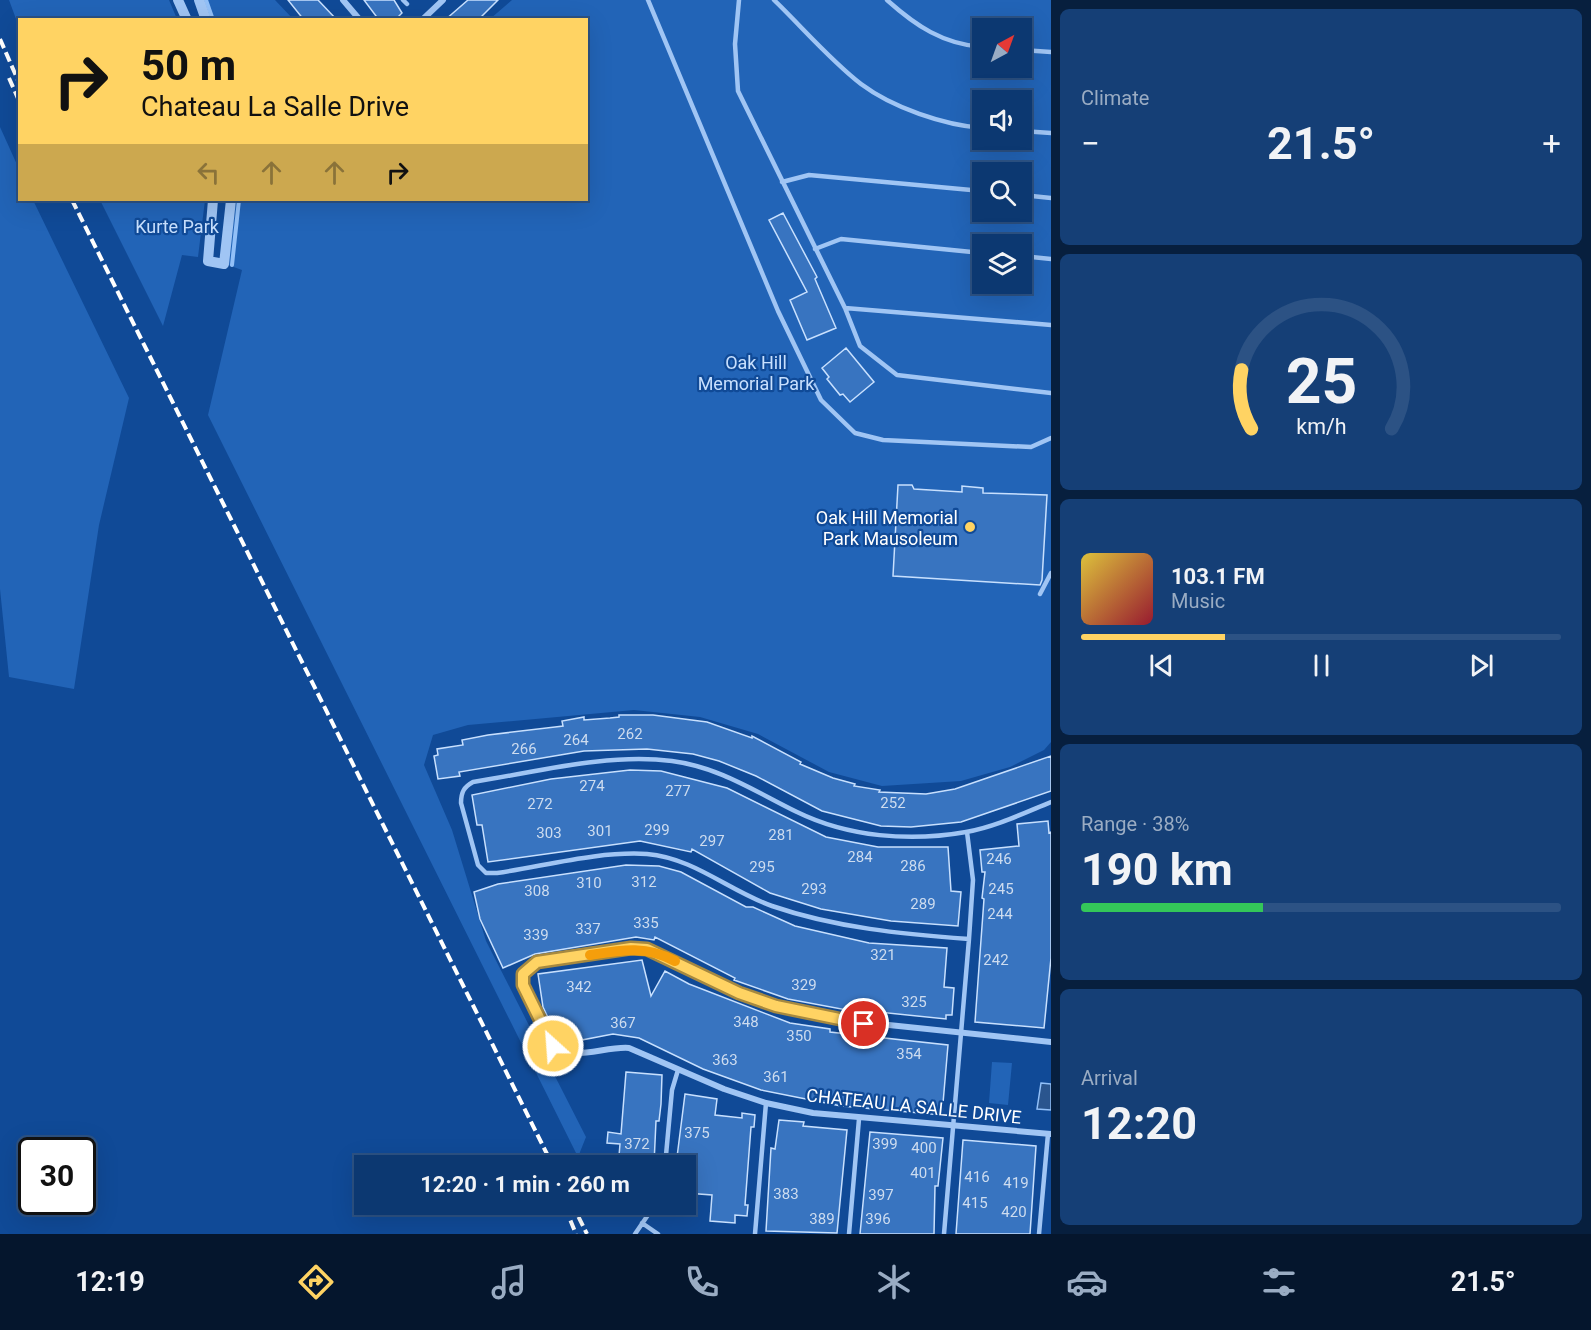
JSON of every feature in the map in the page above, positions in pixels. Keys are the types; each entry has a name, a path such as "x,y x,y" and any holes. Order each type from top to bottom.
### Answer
{"street":[{"path":"178,0 186,18"},
{"path":"199,0 205,18"},
{"path":"343,0 358,18"},
{"path":"424,18 443,0"},
{"path":"213,201 208,261 224,264 231,201"},
{"name":"CHATEAU LA SALLE DRIVE","path":"1049,1134 859,1119 766,1103 678,1070 629,1048 615,1047 570,1054 560,1052 553,1046 523,985 523,974 537,962 631,948 647,949 739,993 776,1006 864,1024 1051,1042"}],"lane":[{"path":"648,0 778,311 821,400 855,433 883,440 1031,447 1051,438"},
{"path":"739,0 735,44 738,91 845,308 860,346 897,375 1051,393"},
{"path":"774,0 862,85 910,111 958,126 972,127"},
{"path":"887,0 915,24 941,39 972,45"},
{"path":"1032,51 1051,52"},
{"path":"1032,132 1051,133"},
{"path":"782,182 809,175 972,190"},
{"path":"1032,196 1051,198"},
{"path":"815,249 841,239 972,252"},
{"path":"1032,257 1051,259"},
{"path":"845,308 1051,325"},
{"path":"1040,594 1051,573"},
{"path":"969,939 878,932 798,914 769,905 688,864 649,854 587,859 486,873 478,865 461,803 461,794 465,786 473,782 615,760 672,761 736,779 798,813 833,826 879,836 920,837 967,832 1051,802"},
{"path":"944,1234 973,880 967,832"},
{"path":"666,1155 672,1090 678,1070"},
{"path":"755,1234 766,1103"},
{"path":"849,1234 859,1119"},
{"path":"1039,1234 1049,1134"},
{"path":"635,1234 648,1215"},
{"path":"642,1223 658,1234"}],"green space":[{"path":"9,0 169,0 177,18 18,18 18,24"},
{"path":"203,0 275,0 292,18 209,18"},
{"name":"Oak Hill Memorial Park","path":"512,0 1051,0 1051,742 1044,750 1010,767 961,781 882,786 829,772 758,734 700,717 634,710 468,725 433,735 424,765 452,830 486,941 586,1137 579,1155 208,415 242,270 228,265 236,201 588,201 588,18 491,18"},
{"path":"0,127 18,167 18,201 33,201 129,398 99,525 74,689 9,677 0,589"},
{"name":"Kurte Park","path":"100,201 205,201 198,257 182,255 163,326"},
{"path":"992,1062 1012,1063 1008,1105 989,1103"}],"shaded area":[{"path":"1041,1083 1051,1084 1051,1110 1037,1109"}],"building":[{"path":"288,0 318,0 335,18 302,18"},
{"path":"364,0 394,0 402,13 397,18 378,18"},
{"path":"468,0 498,0 480,18 447,18"},
{"path":"783,213 817,277 815,279 836,328 807,340 790,300 807,292 769,220"},
{"path":"846,348 874,382 850,402 843,394 840,395 827,379 829,377 822,368"},
{"name":"Oak Hill Memorial Park Mausoleum","path":"898,485 912,485 914,489 962,492 962,486 983,488 983,493 1047,495 1040,585 893,576"},
{"path":"619,715 653,715 707,722 752,738 752,736 801,762 800,764 833,778 855,784 854,786 880,790 879,792 926,794 955,789 1051,756 1051,791 961,822 911,827 881,826 822,811 756,776 719,761 693,754 647,749 584,751 459,772 460,776 438,779 434,756 438,755 437,749 463,745 462,740 563,726 562,721 584,717 584,720 619,717"},
{"path":"630,770 661,771 727,788 826,837 878,847 948,847 951,891 961,892 958,926 891,921 821,909 770,893 692,849 691,852 640,841 488,862 482,825 477,825 472,795 551,779"},
{"path":"1048,821 1049,833 1051,832 1051,958 1044,1028 975,1022 985,872 982,872 980,850 1019,846 1017,824"},
{"path":"626,865 659,866 681,872 746,907 753,907 795,926 869,943 947,948 944,987 954,988 952,1015 946,1015 946,1019 869,1011 868,1014 788,999 734,980 735,978 655,937 654,940 636,937 535,954 503,968 480,919 474,892 498,884"},
{"path":"642,960 651,996 665,971 689,984 790,1023 830,1029 830,1032 948,1045 942,1115 841,1106 761,1090 703,1069 639,1038 613,1034 566,1043 563,1018 551,1024 543,1007 538,974"},
{"path":"626,1072 662,1075 654,1155 619,1155 620,1144 607,1143 608,1132 621,1134"},
{"path":"685,1094 717,1099 715,1115 742,1118 742,1113 755,1115 754,1127 751,1127 745,1205 748,1205 747,1216 735,1215 735,1223 710,1221 712,1195 696,1194 696,1155 677,1155"},
{"path":"779,1120 804,1122 803,1126 847,1130 837,1233 766,1231 771,1148 775,1149"},
{"path":"870,1132 943,1138 938,1186 935,1186 934,1234 860,1234"},
{"path":"963,1140 1036,1146 1030,1234 956,1234"}],"waterway":[{"path":"206,0 212,18"},
{"path":"232,265 239,201"}],"railway":[{"path":"0,39 18,80"},
{"path":"9,78 18,98"},
{"path":"72,201 548,1155"},
{"path":"568,1215 576,1234"},
{"path":"578,1215 587,1234"}],"slow traffic":[{"path":"590,955 631,948 647,949 675,961"}],"place":[{"name":"Oak Hill Memorial Park Mausoleum","path":"970,527"}],"route":[{"path":"553,1046 523,985 523,974 528,967 537,962 631,948 647,949 659,953 703,977 776,1006 822,1018 864,1024"}]}
